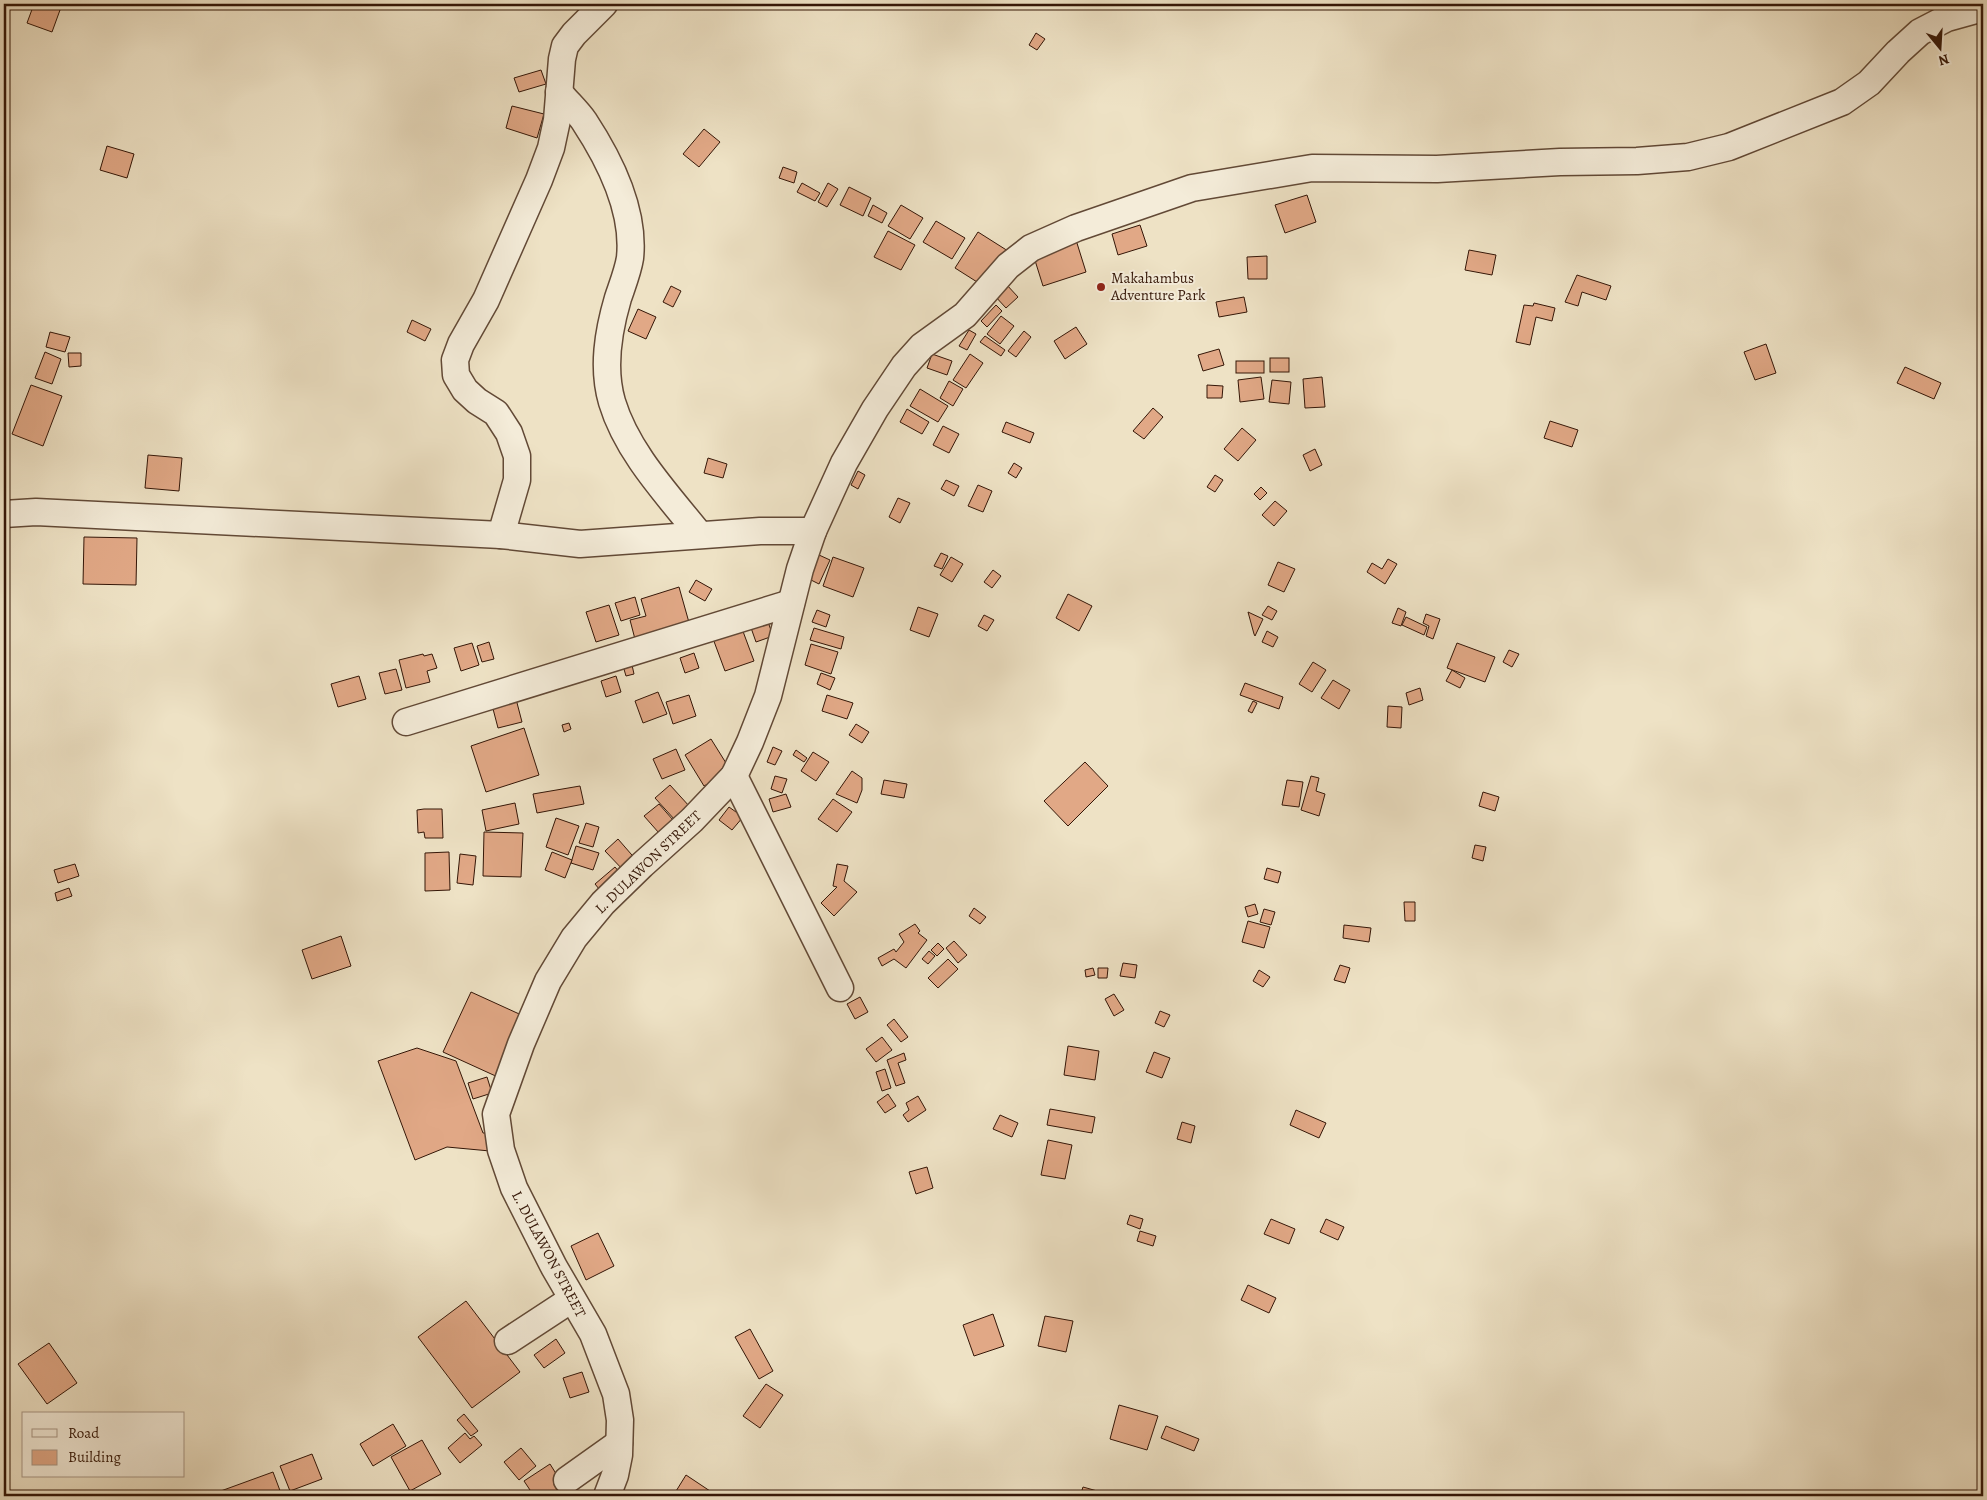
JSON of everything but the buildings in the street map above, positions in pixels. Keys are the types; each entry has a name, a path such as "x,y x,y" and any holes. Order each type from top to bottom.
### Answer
{"street":[{"path":"501,535 517,480 517,456 509,433 496,414 465,390 456,375 455,360 461,344 486,300 539,180 551,148 557,120 562,59 565,46 574,34 604,4"},
{"name":"L. DULAWON STREET","path":"607,1496 615,1475 619,1443 620,1420 616,1394 593,1334 572,1299 514,1188 501,1150 496,1114 521,1044 548,981 574,938 603,903 692,820 734,776 768,696 783,643 800,569 813,531 844,463 904,366 922,346 965,315 1008,266 1031,248 1076,228 1192,188 1312,168 1437,169 1560,162 1637,161 1688,157 1721,149 1770,132 1842,102 1869,83 1920,32 1947,18 1983,8"},
{"path":"559,92 587,127 604,156 626,207 630,237 630,259 608,338 606,370 612,402 629,442 699,534"},
{"path":"4,514 36,512 501,535 580,544 699,534 813,531"},
{"path":"406,722 791,602"},
{"path":"734,776 840,988"},
{"path":"508,1341 572,1299"},
{"path":"567,1480 619,1443"}],"place":[{"name":"Makahambus Adventure Park","path":"1101,287"}]}
